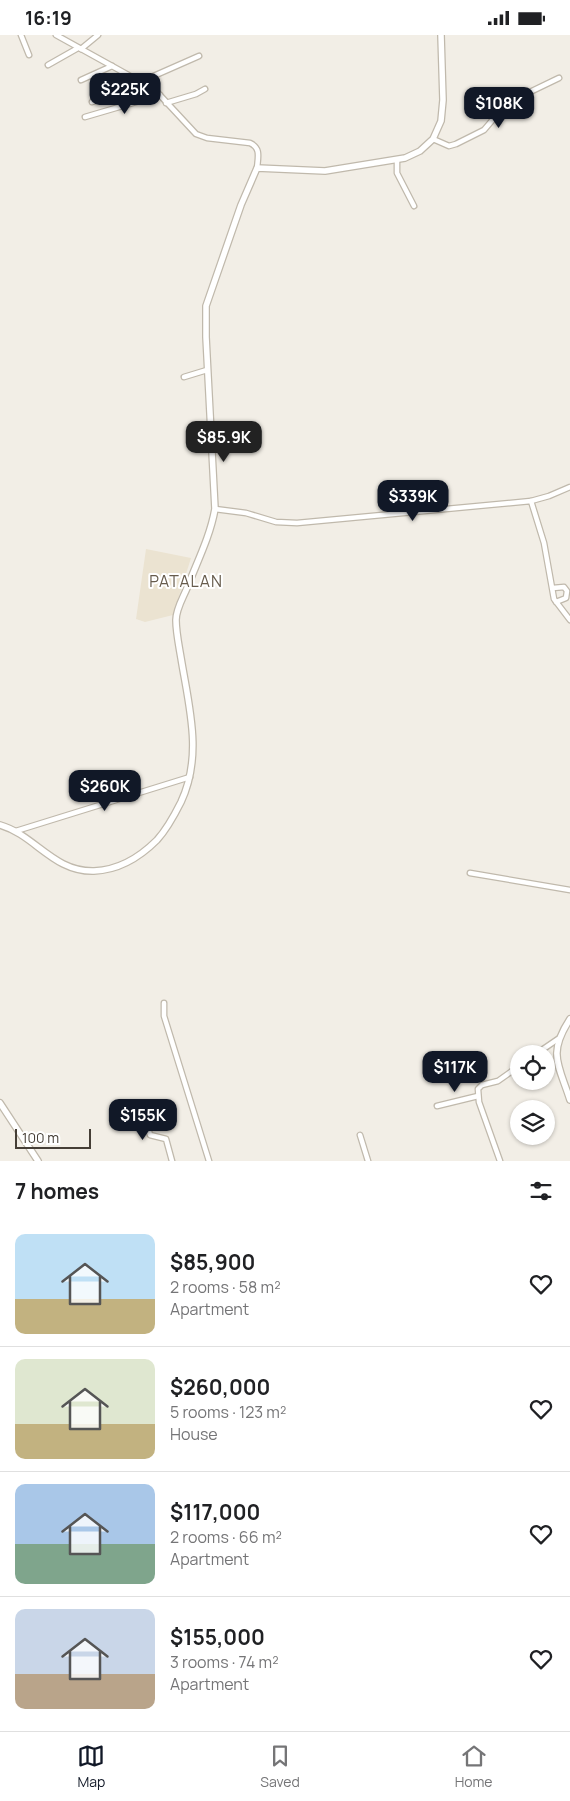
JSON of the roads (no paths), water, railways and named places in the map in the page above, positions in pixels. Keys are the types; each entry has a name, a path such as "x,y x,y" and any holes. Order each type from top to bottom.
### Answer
{"street":[{"path":"21,35 29,55"},
{"path":"0,825 16,831 44,853 70,867 93,871 123,865 138,858 163,833 176,813 190,777 193,759 193,721 181,659 176,620 178,609 211,526 215,509 205,315 207,300 240,205 257,168 258,151 254,145 200,136 194,133 160,95 56,35"},
{"path":"48,65 80,48 98,35"},
{"path":"257,168 325,171 397,160 420,151 433,139 441,121 443,99 441,35"},
{"path":"140,82 199,55"},
{"path":"81,81 112,66"},
{"path":"433,139 449,145 456,144 484,130 508,103 559,78"},
{"path":"92,102 145,85"},
{"path":"166,103 196,94 205,89"},
{"path":"85,117 160,95"},
{"path":"397,160 398,173 414,206"},
{"path":"184,377 207,370"},
{"path":"215,509 246,513 276,522 297,523 531,501 570,487"},
{"path":"531,501 544,543 556,602 570,620"},
{"path":"553,588 564,587 566,591 566,598 556,602"},
{"path":"16,831 190,777"},
{"path":"470,873 570,890"},
{"path":"164,1003 164,1016 209,1161"},
{"path":"570,1019 558,1039 556,1047 558,1061 570,1100"},
{"path":"549,1045 558,1039"},
{"path":"500,1161 478,1096 478,1087 498,1081 510,1072"},
{"path":"437,1106 478,1096"},
{"path":"0,1103 38,1161"},
{"path":"142,1106 148,1132 152,1136 166,1139 172,1161"},
{"path":"360,1135 368,1161"}],"district":[{"name":"PATALAN","path":"186,581"}]}
